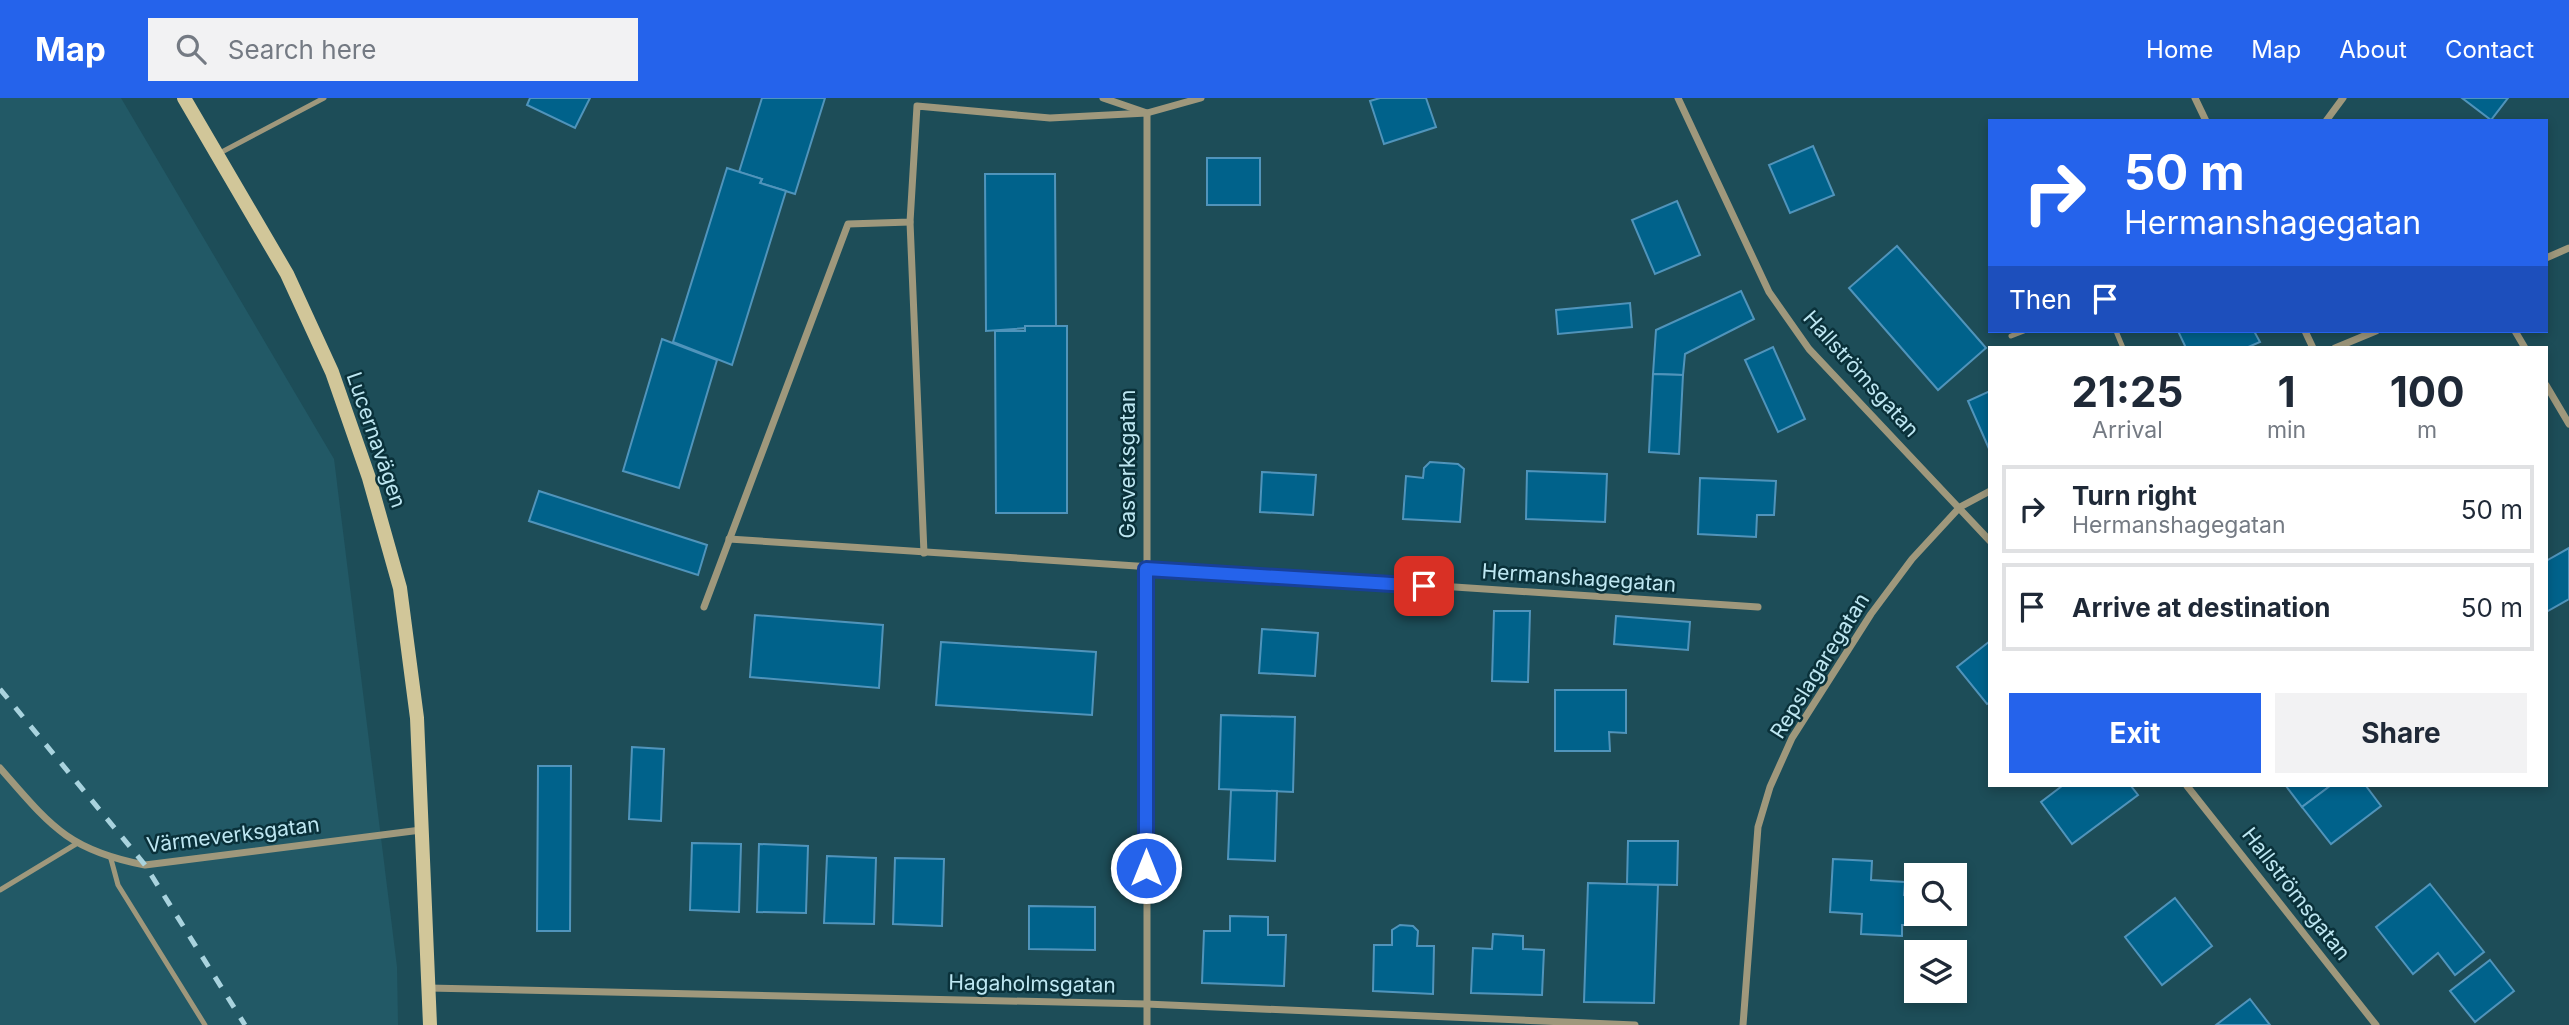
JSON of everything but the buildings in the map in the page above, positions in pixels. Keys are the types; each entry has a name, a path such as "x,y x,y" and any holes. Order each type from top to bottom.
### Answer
{"street":[{"name":"Lucernavägen","path":"184,98 287,274 332,372 369,478 400,589 417,718 430,1025"},
{"path":"1103,98 1147,113"},
{"path":"924,553 910,222 917,106 1050,118 1147,113 1201,98"},
{"name":"Hallströmsgatan","path":"1678,98 1769,292 1809,349 1988,539"},
{"path":"2195,98 2205,119"},
{"path":"2327,119 2343,98"},
{"name":"Gasverksgatan","path":"1147,113 1147,1025"},
{"path":"704,607 848,223 910,222"},
{"path":"2548,257 2569,248"},
{"path":"2340,346 2371,333"},
{"path":"2548,388 2569,425"},
{"name":"Repslagaregatan","path":"1743,1025 1758,827 1770,787 1792,738 1871,614 1912,559 1959,507 1988,492"},
{"name":"Hermanshagegatan","path":"729,539 1146,569 1758,607"},
{"name":"Värmeverksgatan","path":"0,768 43,817 76,844 111,859 145,865 421,830"},
{"name":"Hallströmsgatan","path":"2188,787 2376,1025"},
{"name":"Hagaholmsgatan","path":"428,988 1146,1004 1636,1025"}],"lane":[{"path":"218,154 324,98"},
{"path":"2011,336 2019,333"},
{"path":"0,890 76,844"},
{"path":"111,859 118,884 205,1025"}],"shaded area":[{"path":"0,98 121,98 334,459 397,967 398,1025 0,1025"}],"railway":[{"path":"0,689 145,865 245,1025"}],"route":[{"path":"1146,868 1146,569 1424,586"}]}
